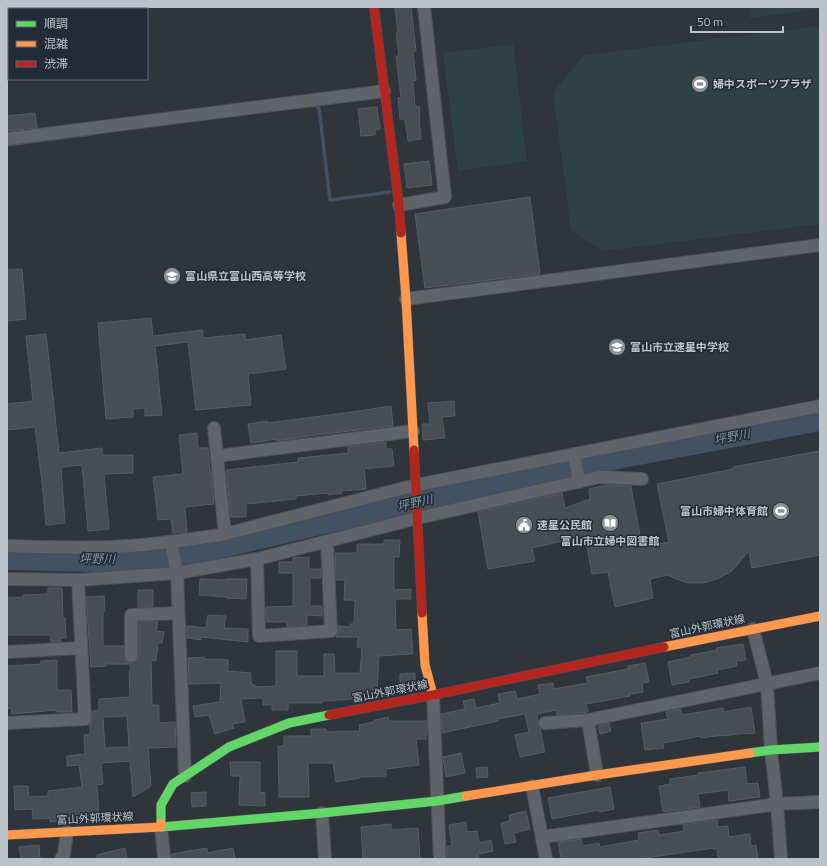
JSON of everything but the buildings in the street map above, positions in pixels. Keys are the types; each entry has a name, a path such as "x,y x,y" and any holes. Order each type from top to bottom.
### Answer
{"street":[{"path":"374,7 399,205 406,299 425,665 433,695 440,859"},
{"path":"399,205 445,197 424,7"},
{"path":"7,139 384,91"},
{"path":"406,299 820,245"},
{"path":"7,546 79,547 141,545 225,534 416,485 820,406"},
{"path":"214,428 225,534"},
{"path":"217,456 413,431"},
{"path":"574,454 579,482"},
{"path":"7,579 78,580 177,573 257,559 418,518 579,482 600,478 642,479"},
{"path":"171,542 177,573 185,776"},
{"path":"257,559 259,636 331,631 327,542"},
{"path":"7,723 85,719 78,580"},
{"path":"131,656 131,615 178,613"},
{"name":"富山外郭環状線","path":"7,831 67,832 161,827 161,805 173,784 229,748 289,723 820,616"},
{"path":"753,629 767,684 771,750 781,859"},
{"path":"7,652 81,648"},
{"path":"545,723 588,720 820,673"},
{"path":"588,720 597,775"},
{"path":"165,859 161,827 322,814 437,801 597,775 771,750 820,747"},
{"path":"532,786 546,859"},
{"path":"542,837 777,804 820,802"},
{"path":"322,814 325,859"},
{"path":"61,859 64,854 67,832"}],"shaded area":[{"path":"749,7 820,7 820,9 750,18"},
{"path":"820,26 820,224 602,251 571,230 553,92 584,55"},
{"path":"513,44 527,161 458,171 443,53"}],"waterway":[{"path":"312,106 315,105 319,108 330,200 390,192"},
{"path":"7,145 92,134"},
{"name":"坪野川","path":"7,559 94,561 141,559 204,551 569,467 820,420"}],"traffic: fast":[{"path":"161,823 161,805 173,784 229,747 289,723 329,715"},
{"path":"750,753 820,747"},
{"path":"161,827 322,813 437,801 466,796"}],"traffic: slow":[{"path":"401,233 414,450"},
{"path":"422,613 425,665 433,695"},
{"path":"664,647 820,616"},
{"path":"466,796 750,753"},
{"path":"7,835 161,827 161,823"}],"traffic: jam":[{"path":"374,7 399,205 401,233"},
{"path":"414,450 422,613"},
{"path":"329,715 664,647"}],"place":[{"name":"婦中スポーツプラザ","path":"700,84"},
{"name":"富山県立富山西高等学校","path":"172,276"},
{"name":"富山市立速星中学校","path":"617,347"},
{"name":"富山市婦中体育館","path":"781,511"},
{"name":"富山市立婦中図書館","path":"610,523"},
{"name":"速星公民館","path":"524,525"}]}
